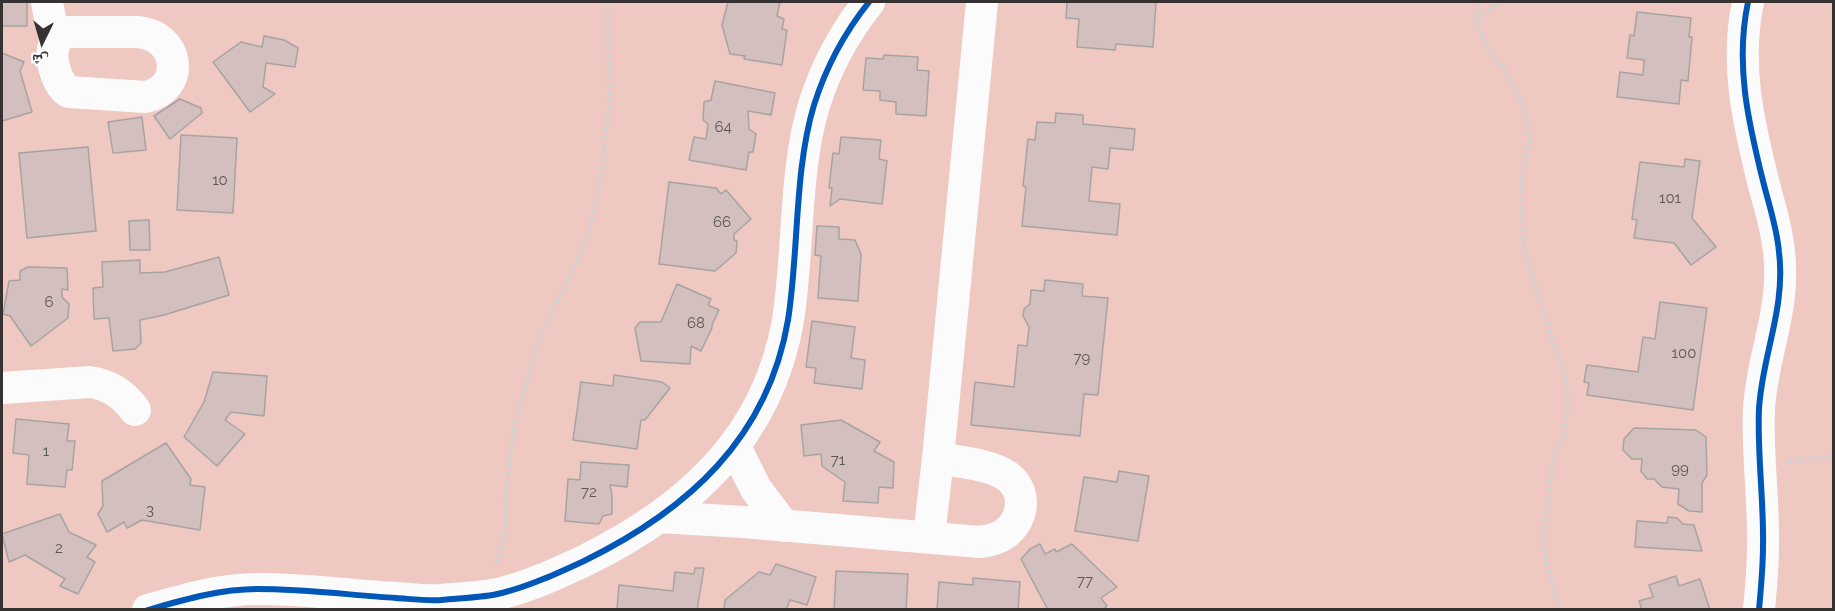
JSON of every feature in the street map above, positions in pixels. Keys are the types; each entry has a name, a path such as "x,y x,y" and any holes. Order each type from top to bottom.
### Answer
{"street":[{"path":"47,2 57,38"},
{"path":"148,609 218,592 253,589 437,600 501,594 555,575 617,545 659,517 711,474 735,447 749,426 765,396 780,357 790,308 806,144 815,104 839,47 869,2"},
{"path":"929,537 982,2"},
{"path":"1748,2 1743,38 1745,102 1775,225 1780,278 1780,301 1759,407 1763,545 1759,609"},
{"path":"2,388 90,382 103,384 121,394 135,410"},
{"path":"735,447 756,489 784,526"},
{"path":"659,517 980,542 992,540 1012,527 1021,507 1021,495 1016,484 996,469 938,458"}],"path":[{"path":"483,596 497,563 506,533 505,498 514,428 540,335 579,258 589,231 600,182 609,106 608,2"},
{"path":"1478,2 1476,21 1486,47 1506,70 1523,104 1530,139 1521,179 1524,249 1566,377 1568,404 1566,425 1564,436 1553,459 1544,538 1546,562 1560,609"},
{"path":"1476,21 1500,2"},
{"path":"1760,465 1833,456"}],"shaded area":[{"path":"2,2 1833,2 1833,609 2,609"}],"building":[{"path":"2,2 27,2 27,26 2,26"},
{"path":"728,2 780,2 777,16 784,19 782,29 787,30 782,65 744,59 745,56 730,54 722,25"},
{"path":"1067,2 1156,2 1153,47 1116,44 1115,50 1077,47 1079,19 1066,18"},
{"path":"1637,12 1691,18 1689,37 1692,37 1688,81 1681,80 1679,104 1617,97 1620,72 1643,75 1644,60 1627,58 1630,35 1634,36"},
{"path":"264,36 284,40 298,48 295,67 266,63 263,87 275,94 250,112 213,62 241,42 262,47"},
{"path":"2,53 24,62 20,71 32,112 2,121"},
{"path":"884,55 918,57 917,70 929,71 926,116 896,114 896,102 880,100 880,91 863,90 866,58 883,59"},
{"path":"715,81 775,93 771,115 748,111 749,129 756,134 753,152 749,152 746,170 689,160 694,137 706,139 708,124 703,120 704,102 711,100"},
{"path":"180,99 201,108 202,113 170,139 154,116"},
{"path":"1056,113 1083,115 1083,124 1135,129 1133,150 1110,148 1108,169 1092,167 1089,201 1120,204 1117,235 1022,226 1028,139 1035,140 1037,122 1055,123"},
{"path":"142,117 146,150 113,153 108,122"},
{"path":"181,135 237,138 233,213 177,210"},
{"path":"841,137 881,140 879,159 887,161 882,204 840,199 830,206 832,188 829,188 833,153 839,154"},
{"path":"88,147 96,231 27,238 19,153"},
{"path":"1685,159 1700,161 1692,218 1716,247 1691,265 1674,243 1634,238 1637,220 1632,219 1640,162 1684,167"},
{"path":"669,182 716,188 721,194 726,190 751,219 734,234 734,240 737,241 736,253 715,271 659,264"},
{"path":"149,220 150,250 130,250 129,221"},
{"path":"817,226 839,227 839,239 855,240 861,254 858,301 818,298 821,256 815,255"},
{"path":"219,257 229,295 140,320 141,343 135,349 113,351 109,318 94,319 93,288 103,287 102,262 140,260 140,273 165,272"},
{"path":"28,267 67,268 68,290 62,289 62,297 69,304 68,318 31,346 10,316 3,314 9,281 20,280 20,271"},
{"path":"1045,280 1083,284 1082,296 1108,298 1098,395 1084,394 1080,436 971,425 975,382 1014,387 1018,345 1027,346 1029,327 1023,316 1024,309 1030,304 1031,290 1044,291"},
{"path":"677,284 711,299 708,305 719,310 712,328 701,351 691,346 690,364 641,361 635,328 640,322 661,322"},
{"path":"1660,302 1707,308 1693,410 1587,395 1589,383 1584,382 1587,365 1638,372 1643,337 1655,339"},
{"path":"812,321 855,327 851,358 865,360 862,389 814,383 816,368 806,367"},
{"path":"213,372 267,376 264,416 231,412 225,420 245,434 217,466 184,437 204,402"},
{"path":"614,375 662,382 670,388 645,420 641,420 637,449 573,440 581,382 613,386"},
{"path":"16,419 69,424 67,441 75,441 72,470 67,470 65,487 27,484 29,455 13,453"},
{"path":"841,420 880,442 874,451 894,462 893,488 879,487 878,503 843,501 845,482 822,466 821,454 804,456 801,425"},
{"path":"1634,428 1696,430 1706,437 1707,475 1702,483 1702,512 1689,511 1678,504 1679,489 1662,487 1654,479 1647,479 1641,471 1642,459 1632,459 1623,450 1624,439"},
{"path":"166,443 191,479 190,485 205,487 200,530 142,520 127,528 124,522 107,532 98,514 103,506 102,481"},
{"path":"581,462 629,465 627,487 610,485 612,514 603,516 599,524 565,521 568,479 580,480"},
{"path":"1119,471 1149,476 1138,541 1075,531 1084,477 1117,482"},
{"path":"60,514 69,532 96,545 87,557 95,562 78,594 60,586 65,579 25,555 9,562 2,534"},
{"path":"1668,517 1677,518 1683,524 1694,525 1702,551 1635,547 1637,521 1667,523"},
{"path":"1040,544 1045,554 1055,549 1056,552 1072,544 1117,587 1101,598 1107,606 1102,610 1048,610 1021,559 1030,549"},
{"path":"776,564 816,577 807,605 790,600 786,610 724,610 725,600 759,572 770,575"},
{"path":"695,568 704,568 697,610 617,609 619,585 673,591 675,572 694,574"},
{"path":"836,571 908,574 906,610 834,610"},
{"path":"1676,576 1679,586 1700,579 1710,610 1642,610 1639,601 1653,597 1649,585"},
{"path":"973,578 1020,582 1018,610 937,610 939,582 973,585"}],"cycle path":[{"path":"148,610 202,596 243,589 292,590 430,600 494,595 533,583 584,561 622,541 689,493 718,466 742,435 762,400 778,362 788,320 803,157 814,105 837,50 869,2"},
{"path":"1748,2 1743,48 1745,92 1752,136 1777,234 1780,273 1777,312 1764,370 1759,409 1763,529 1759,610"}]}
